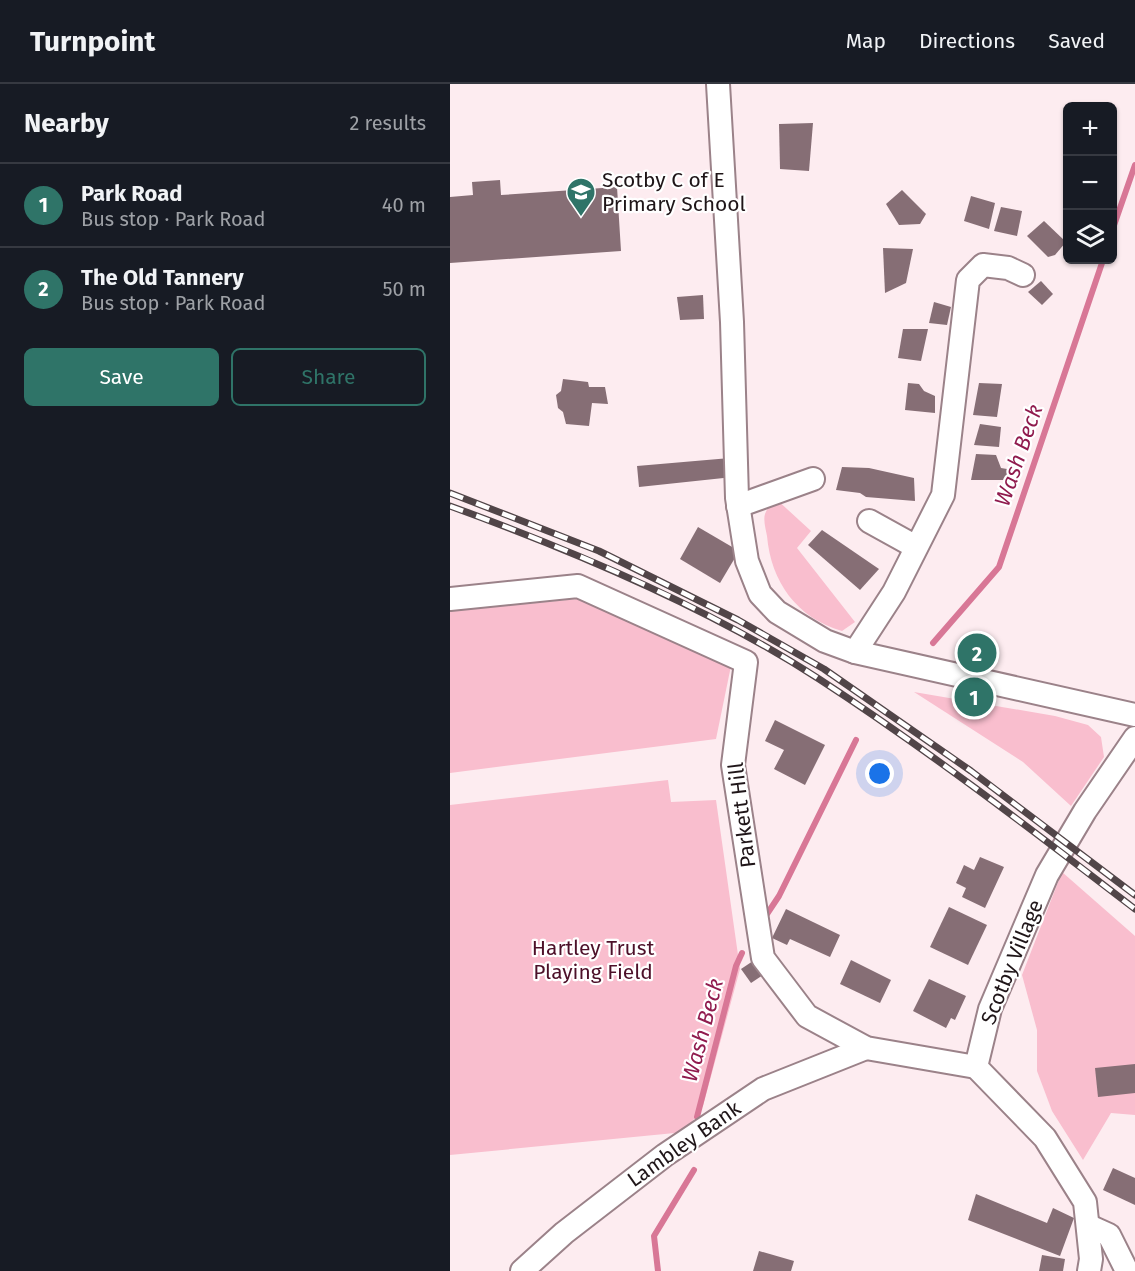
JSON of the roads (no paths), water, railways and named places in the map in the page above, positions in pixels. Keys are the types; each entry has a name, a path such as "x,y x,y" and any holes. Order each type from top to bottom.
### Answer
{"street":[{"path":"718,84 732,322 738,506 747,561 760,594 797,626 855,652 1135,715"},
{"path":"855,652 894,592 942,495 968,280 983,265 1008,268 1023,275"},
{"path":"738,506 813,479"},
{"path":"869,521 916,547"},
{"name":"Parkett Hill","path":"450,599 578,586 746,662 733,765 763,958 807,1016 866,1048 976,1067"},
{"name":"Scotby Village","path":"976,1067 990,1009 1047,875 1085,811 1135,738"},
{"name":"Lambley Bank","path":"522,1271 564,1233 665,1155 763,1089 866,1048"},
{"path":"976,1067 1045,1138 1084,1202 1089,1226 1089,1271"},
{"path":"1089,1226 1109,1235 1125,1254 1127,1271"}],"waterway":[{"name":"Wash Beck","path":"1117,217 1135,165"},
{"name":"Wash Beck","path":"933,643 999,567 1102,264"},
{"name":"Wash Beck","path":"763,920 779,896 856,740"},
{"name":"Wash Beck","path":"697,1117 736,966 742,953"},
{"name":"Wash Beck","path":"658,1271 654,1236 694,1170"}],"railway":[{"path":"450,493 599,551 738,620 824,669 971,771 1135,895"},
{"path":"450,506 639,582 686,604 776,653 860,706 940,762 1135,909"}],"place":[{"name":"Scotby C of E Primary School","path":"581,218"},
{"name":"The Old Tannery","path":"977,653"},
{"name":"Park Road","path":"974,697"}],"park label":[{"name":"Hartley Trust Playing Field","path":"593,960"}]}
